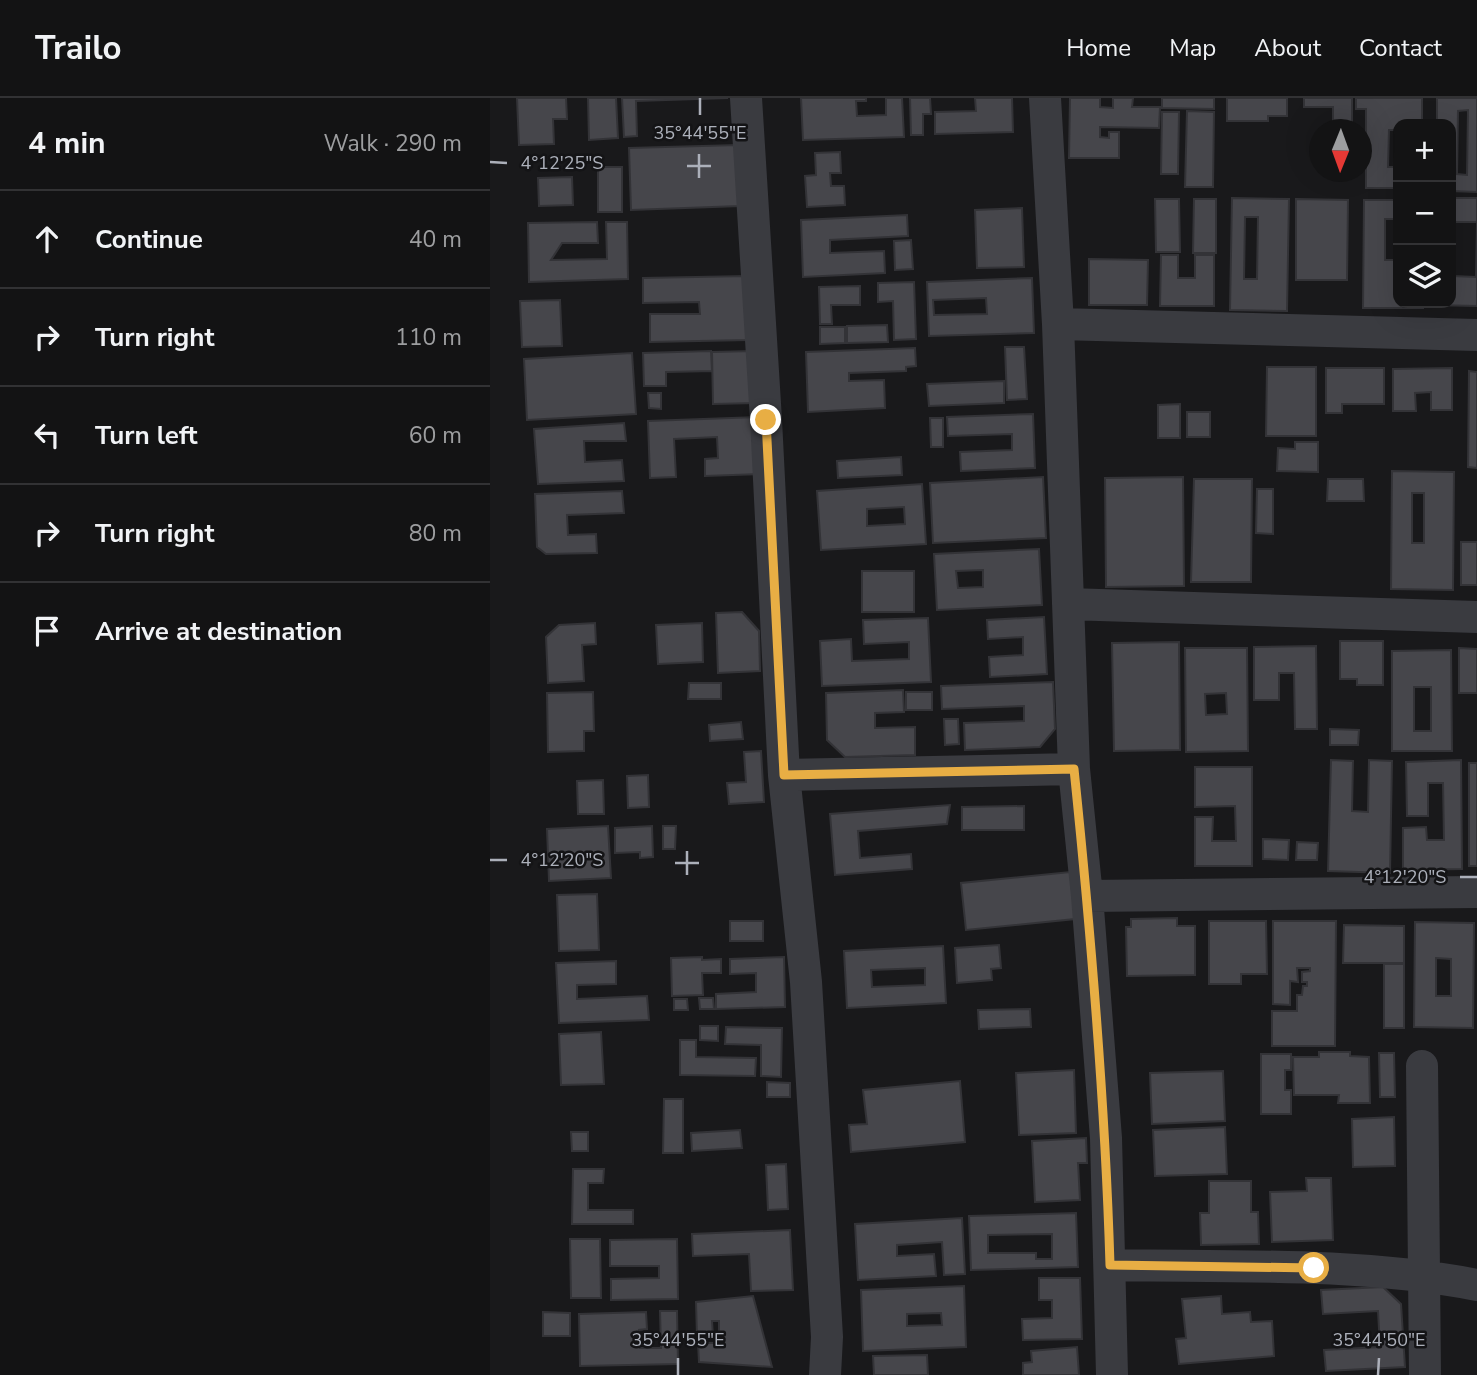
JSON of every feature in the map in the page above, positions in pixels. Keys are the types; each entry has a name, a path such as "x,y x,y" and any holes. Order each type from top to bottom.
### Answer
{"street":[{"path":"746,98 784,775 806,982 827,1337 825,1375"},
{"path":"1045,98 1058,324 1074,769 1106,1138 1112,1375"},
{"path":"1058,324 1477,335"},
{"path":"1068,604 1477,617"},
{"path":"784,775 1074,769"},
{"path":"1087,896 1477,892"},
{"path":"1422,1066 1425,1375"},
{"path":"1110,1265 1314,1268 1425,1275 1477,1285"}],"building":[{"path":"517,98 566,98 567,119 553,119 554,144 519,145"},
{"path":"588,98 616,98 618,138 589,140"},
{"path":"622,98 728,98 636,101 637,136 624,137"},
{"path":"801,98 866,98 866,101 856,101 857,116 886,115 886,98 902,98 904,137 803,140"},
{"path":"910,98 930,98 931,114 923,114 923,135 911,135"},
{"path":"975,98 1012,98 1013,132 935,134 935,112 976,111"},
{"path":"1070,98 1100,98 1100,107 1113,108 1113,98 1133,98 1132,107 1160,107 1159,128 1100,127 1100,137 1109,138 1109,132 1119,132 1119,158 1069,158"},
{"path":"1162,98 1214,98 1214,109 1162,108"},
{"path":"1227,98 1287,98 1287,116 1268,116 1268,121 1227,121"},
{"path":"1304,98 1352,98 1352,119 1333,119 1333,107 1304,107"},
{"path":"1356,98 1422,98 1422,119 1393,119 1393,130 1389,130 1388,167 1393,167 1393,188 1366,188 1366,182 1372,182 1372,119 1366,119 1366,109 1356,109"},
{"path":"1437,98 1477,98 1477,192 1456,191 1456,119 1437,119","holes":["1468,110 1467,175 1457,174 1458,111"]},
{"path":"1187,111 1214,112 1213,187 1185,187"},
{"path":"1162,112 1179,112 1178,174 1161,174"},
{"path":"738,145 740,206 631,210 629,148"},
{"path":"840,152 841,173 830,173 831,186 844,186 845,205 807,207 805,176 816,175 815,153"},
{"path":"598,167 622,167 622,212 598,212"},
{"path":"572,177 573,205 539,206 538,178"},
{"path":"1232,198 1289,199 1287,311 1230,310","holes":["1245,217 1258,217 1257,279 1244,279"]},
{"path":"1456,198 1477,198 1477,222 1456,222"},
{"path":"1155,199 1179,199 1180,252 1156,252"},
{"path":"1194,199 1216,199 1216,253 1193,253"},
{"path":"1296,199 1348,200 1347,280 1296,280"},
{"path":"1364,200 1393,200 1393,219 1385,219 1385,260 1393,260 1393,308 1363,308"},
{"path":"1022,208 1024,267 977,268 975,210"},
{"path":"907,215 908,236 830,240 830,253 884,251 885,273 803,277 801,220"},
{"path":"597,222 598,243 562,243 551,260 607,259 606,222 627,222 628,279 529,282 528,223"},
{"path":"1477,222 1477,306 1456,306 1456,276 1476,277"},
{"path":"911,240 913,269 895,270 894,241"},
{"path":"1161,255 1178,255 1178,278 1195,278 1195,255 1214,255 1214,306 1160,306"},
{"path":"1089,259 1148,260 1147,305 1089,305"},
{"path":"747,276 748,340 650,342 650,314 700,314 699,302 643,303 643,278"},
{"path":"1032,278 1034,333 929,336 927,282","holes":["986,298 987,314 934,315 933,300"]},
{"path":"914,282 916,339 894,340 893,301 878,302 878,283"},
{"path":"860,286 860,305 831,305 832,324 820,324 819,287"},
{"path":"560,300 562,346 522,347 520,301"},
{"path":"887,325 888,342 847,343 847,326"},
{"path":"820,327 845,327 845,343 820,344"},
{"path":"1005,347 1024,347 1027,399 1007,400"},
{"path":"915,348 916,366 906,367 906,371 849,373 849,381 884,380 885,408 808,412 806,352"},
{"path":"711,351 712,371 666,372 666,386 644,386 643,353"},
{"path":"754,351 756,403 713,404 712,352"},
{"path":"632,353 636,414 527,420 524,359"},
{"path":"1267,367 1316,367 1316,436 1266,436"},
{"path":"1326,368 1384,368 1384,404 1342,404 1342,413 1326,413"},
{"path":"1452,368 1452,410 1431,410 1431,392 1415,393 1416,411 1393,411 1393,369"},
{"path":"1469,371 1477,372 1477,468 1468,467"},
{"path":"1004,381 1004,403 929,406 927,384"},
{"path":"648,393 661,393 661,409 649,408"},
{"path":"1180,404 1180,438 1158,438 1158,405"},
{"path":"1187,412 1210,412 1210,437 1187,437"},
{"path":"1033,414 1035,468 961,471 960,452 1012,450 1012,434 948,436 947,417"},
{"path":"758,417 761,474 705,476 705,459 718,458 717,437 674,439 676,477 650,478 648,421"},
{"path":"930,418 943,418 943,447 931,447"},
{"path":"624,423 626,441 584,441 585,462 622,460 624,481 538,484 534,429"},
{"path":"1295,442 1318,442 1318,472 1277,471 1278,448 1295,449"},
{"path":"901,457 902,475 838,478 837,461"},
{"path":"1392,471 1454,472 1453,590 1391,589","holes":["1412,493 1424,493 1424,543 1412,543"]},
{"path":"1043,477 1046,538 933,543 930,483"},
{"path":"1183,477 1184,586 1106,587 1105,478"},
{"path":"1194,479 1252,479 1251,582 1191,582"},
{"path":"1328,479 1363,479 1364,501 1327,501"},
{"path":"922,484 926,544 821,550 817,491","holes":["904,507 905,524 867,526 867,509"]},
{"path":"1257,489 1273,489 1273,534 1256,533"},
{"path":"622,491 624,513 567,515 568,535 596,534 597,553 546,554 537,547 535,494"},
{"path":"1461,542 1477,542 1477,585 1461,585"},
{"path":"1039,549 1042,605 937,610 934,554","holes":["983,570 983,587 958,588 956,571"]},
{"path":"862,571 914,571 914,612 862,612"},
{"path":"742,612 759,631 760,671 718,673 716,613"},
{"path":"1044,617 1047,674 990,677 989,657 1023,655 1023,637 988,639 987,620"},
{"path":"928,618 931,682 822,686 820,641 851,639 852,661 909,659 909,642 864,644 863,620"},
{"path":"595,623 596,644 582,645 584,681 548,683 546,637 559,625"},
{"path":"702,623 703,662 658,664 656,625"},
{"path":"1340,641 1383,641 1383,685 1357,685 1357,679 1340,679"},
{"path":"1179,642 1180,750 1114,751 1112,643"},
{"path":"1316,646 1317,729 1295,729 1294,673 1279,673 1279,700 1254,700 1254,647"},
{"path":"1185,648 1247,648 1248,751 1186,752","holes":["1226,693 1227,714 1206,715 1205,694"]},
{"path":"1459,648 1477,649 1477,693 1459,693"},
{"path":"1451,650 1452,751 1392,751 1392,651","holes":["1414,687 1431,687 1431,731 1414,731"]},
{"path":"1053,682 1055,729 1040,747 965,750 964,723 1024,721 1024,706 942,709 941,686"},
{"path":"689,683 721,683 721,699 688,699"},
{"path":"903,690 904,712 875,713 875,728 915,727 915,755 845,757 827,740 826,693"},
{"path":"593,692 594,731 584,731 584,751 548,752 547,693"},
{"path":"906,692 932,692 932,710 906,710"},
{"path":"944,719 958,719 959,744 945,745"},
{"path":"741,722 743,739 710,741 709,725"},
{"path":"1330,729 1359,730 1358,745 1330,745"},
{"path":"761,751 764,802 729,804 727,783 746,782 744,752"},
{"path":"1331,760 1353,761 1352,811 1368,812 1369,760 1392,761 1390,873 1328,871"},
{"path":"1461,760 1462,869 1403,870 1403,828 1426,827 1427,840 1444,840 1443,783 1428,783 1428,816 1407,816 1406,762"},
{"path":"1469,763 1477,763 1477,866 1469,866"},
{"path":"1195,767 1252,767 1252,866 1195,866 1195,817 1213,817 1212,841 1236,841 1235,806 1195,807"},
{"path":"648,775 649,807 628,808 627,776"},
{"path":"603,780 604,814 578,814 577,781"},
{"path":"950,805 947,824 858,831 860,858 911,854 912,869 835,875 830,814"},
{"path":"1024,806 1024,830 962,830 962,807"},
{"path":"608,826 611,878 549,881 547,829"},
{"path":"652,826 653,857 640,858 640,852 615,853 615,828"},
{"path":"663,826 676,826 675,849 663,849"},
{"path":"1263,839 1289,840 1288,860 1263,859"},
{"path":"1297,842 1318,843 1317,860 1296,860"},
{"path":"1070,872 1075,919 966,930 961,883"},
{"path":"597,894 599,950 559,951 557,895"},
{"path":"1177,918 1177,926 1195,926 1195,975 1127,976 1126,927 1131,927 1131,919"},
{"path":"730,921 763,921 763,941 730,941"},
{"path":"1209,921 1266,921 1267,974 1241,974 1241,984 1209,984"},
{"path":"1273,921 1336,921 1335,1046 1272,1046 1272,1011 1297,1011 1297,995 1302,995 1303,986 1307,986 1307,982 1302,982 1302,972 1310,971 1310,968 1297,968 1298,982 1290,981 1290,1005 1273,1004"},
{"path":"1415,922 1474,923 1473,1028 1414,1027","holes":["1436,958 1451,959 1451,996 1436,996"]},
{"path":"1344,925 1404,926 1404,963 1343,963"},
{"path":"999,945 1001,968 991,969 992,980 957,983 955,948"},
{"path":"943,946 946,1003 847,1008 844,951","holes":["925,968 925,985 872,987 871,970"]},
{"path":"702,957 702,960 721,959 721,973 702,973 703,995 672,996 671,958"},
{"path":"784,957 785,1007 716,1009 716,994 756,992 756,973 730,974 730,959"},
{"path":"616,961 616,984 577,985 577,999 647,996 649,1020 559,1023 556,963"},
{"path":"1384,964 1404,964 1404,1028 1384,1028"},
{"path":"699,998 713,998 714,1009 700,1009"},
{"path":"674,999 687,999 688,1010 674,1010"},
{"path":"1030,1009 1031,1027 979,1029 978,1010"},
{"path":"700,1026 718,1026 718,1041 700,1040"},
{"path":"726,1027 782,1028 781,1077 761,1076 761,1045 725,1044"},
{"path":"601,1032 604,1084 561,1085 559,1034"},
{"path":"680,1040 696,1040 696,1057 756,1058 755,1076 680,1075"},
{"path":"1319,1052 1350,1052 1350,1056 1369,1057 1370,1103 1338,1103 1339,1095 1294,1095 1293,1057 1319,1057"},
{"path":"1379,1053 1394,1053 1395,1097 1380,1097"},
{"path":"1261,1054 1291,1054 1291,1070 1285,1070 1285,1090 1291,1090 1291,1114 1261,1114"},
{"path":"1074,1070 1076,1133 1019,1135 1016,1073"},
{"path":"1223,1071 1225,1121 1152,1124 1150,1073"},
{"path":"960,1081 965,1142 851,1152 849,1125 867,1124 863,1090"},
{"path":"767,1082 790,1083 790,1097 767,1097"},
{"path":"664,1099 683,1099 683,1153 663,1153"},
{"path":"1394,1117 1395,1166 1353,1167 1352,1119"},
{"path":"1225,1127 1227,1174 1155,1176 1153,1130"},
{"path":"740,1130 742,1148 692,1151 691,1133"},
{"path":"571,1132 588,1132 588,1151 572,1151"},
{"path":"1086,1138 1087,1163 1078,1163 1080,1200 1035,1202 1032,1141"},
{"path":"786,1164 788,1209 768,1210 766,1165"},
{"path":"573,1169 604,1169 603,1183 588,1183 588,1210 633,1210 633,1224 572,1224"},
{"path":"1306,1178 1331,1178 1333,1240 1272,1242 1270,1192 1307,1191"},
{"path":"1209,1181 1251,1181 1251,1212 1258,1212 1259,1244 1201,1245 1200,1213 1209,1213"},
{"path":"1076,1213 1078,1267 971,1270 969,1216","holes":["1052,1234 1052,1259 1036,1259 1036,1253 988,1253 988,1235"]},
{"path":"962,1218 965,1274 944,1275 942,1242 897,1245 897,1256 934,1254 936,1276 858,1280 855,1224"},
{"path":"790,1230 793,1290 751,1291 749,1254 693,1256 692,1234"},
{"path":"570,1239 600,1239 601,1298 571,1298"},
{"path":"677,1239 678,1299 611,1300 611,1279 659,1278 659,1266 610,1266 610,1240"},
{"path":"1039,1278 1080,1278 1082,1339 1023,1340 1022,1319 1052,1318 1052,1300 1039,1300"},
{"path":"964,1286 966,1347 863,1351 861,1290","holes":["941,1313 942,1325 907,1326 907,1314"]},
{"path":"1383,1287 1401,1304 1405,1367 1326,1371 1324,1350 1380,1347 1378,1311 1323,1314 1321,1290"},
{"path":"753,1296 772,1367 699,1362 698,1343 715,1343 719,1335 719,1321 712,1321 713,1336 697,1336 696,1302"},
{"path":"1221,1296 1222,1314 1250,1312 1251,1322 1272,1321 1274,1356 1179,1364 1176,1339 1186,1338 1182,1299"},
{"path":"660,1311 677,1311 678,1364 580,1366 579,1314 646,1312 647,1329 639,1330 640,1348 661,1348"},
{"path":"543,1312 570,1313 570,1336 543,1336"},
{"path":"1077,1347 1079,1375 1023,1375 1023,1363 1032,1362 1031,1351"},
{"path":"927,1355 928,1375 874,1375 873,1356"}],"route":[{"path":"766,420 784,775 1074,769 1106,1138 1110,1265 1314,1268"}]}
